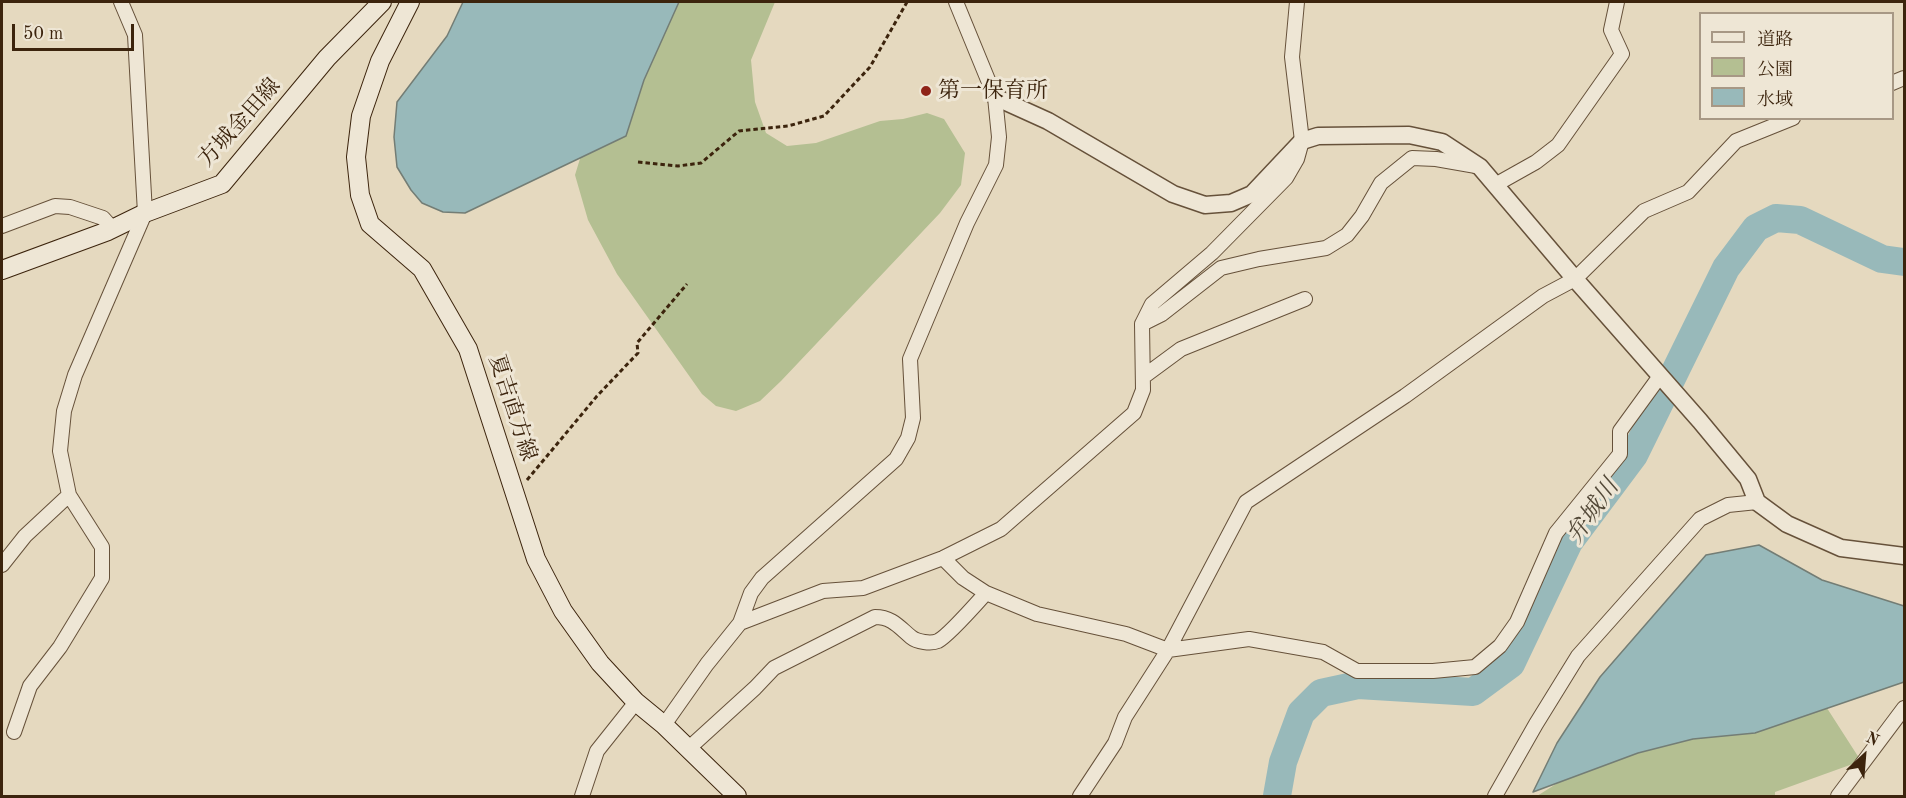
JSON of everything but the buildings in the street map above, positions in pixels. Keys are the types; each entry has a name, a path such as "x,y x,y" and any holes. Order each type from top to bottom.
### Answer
{"main road":[{"name":"方城金田線","path":"2,270 222,184 327,58 382,2"},
{"name":"夏吉直方線","path":"410,2 380,61 361,116 356,157 360,195 370,224 422,269 468,349 536,559 563,611 600,663 636,702 664,725 736,796"}],"street":[{"path":"14,732 30,686 60,647 102,578 102,547 69,495 60,451 64,411 75,375 145,213 135,35 121,2"},
{"path":"664,725 707,664 740,623 751,593 762,578 896,459 908,438 912,418 910,360 967,223 996,165 999,137 995,97 956,2"},
{"path":"740,623 823,591 863,588 943,558 1001,529 1134,413 1143,390 1142,324 1152,304 1212,253 1286,178 1297,159 1302,141 1292,57 1297,2"},
{"path":"1496,185 1536,162 1557,146 1622,54 1611,30 1617,2"},
{"path":"995,97 1048,121 1173,194 1205,205 1231,203 1252,194 1302,141 1318,136 1409,135 1442,142 1480,167 1496,185 1748,479 1757,502 1787,524 1841,548 1905,556"},
{"path":"1080,796 1115,743 1125,717 1168,650 1246,502 1405,396 1543,297 1575,279 1644,211 1688,192 1736,141 1788,120"},
{"path":"1142,324 1162,314 1221,268 1326,248 1340,240 1362,216 1381,183 1412,158 1436,159 1480,167"},
{"path":"2,226 55,206 70,207 103,218 112,228"},
{"path":"1143,376 1181,349 1305,299"},
{"path":"943,558 963,578 986,593 1037,614 1126,634 1168,650 1249,639 1323,652 1357,671 1433,671 1475,667 1500,646 1517,622 1556,533 1620,454 1620,431 1660,376"},
{"path":"2,566 25,536 69,495"},
{"path":"1495,796 1578,656 1700,519 1728,504 1757,502"},
{"path":"688,749 774,668 875,617 883,617 897,624 914,639 924,642 938,641 986,593"},
{"path":"582,796 597,751 636,702"},
{"path":"1838,796 1905,708"}],"path":[{"path":"638,162 678,166 701,163 739,131 788,126 824,116 870,67 907,2"},
{"path":"514,495 597,396 638,353 637,343 687,284"}],"green space":[{"path":"650,2 775,2 751,60 755,102 766,133 787,146 816,143 880,121 903,119 927,113 944,119 965,153 961,185 940,213 781,381 760,401 736,411 716,406 702,394 617,274 588,220 575,175 583,149"},
{"path":"1721,680 1825,705 1861,761 1775,792 1775,796 1537,796"}],"water":[{"path":"463,2 679,2 644,80 626,136 465,213 443,212 422,203 397,167 394,137 397,102 447,36"},
{"path":"1759,545 1822,580 1904,606 1904,682 1755,733 1693,739 1638,753 1533,792 1557,743 1600,677 1706,555"}],"waterway":[{"name":"弁城川","path":"1277,796 1283,762 1301,713 1321,693 1358,685 1473,692 1511,664 1569,542 1634,455 1726,268 1756,228 1776,218 1800,220 1882,259 1904,262"}],"place":[{"name":"第一保育所","path":"926,91"}]}
